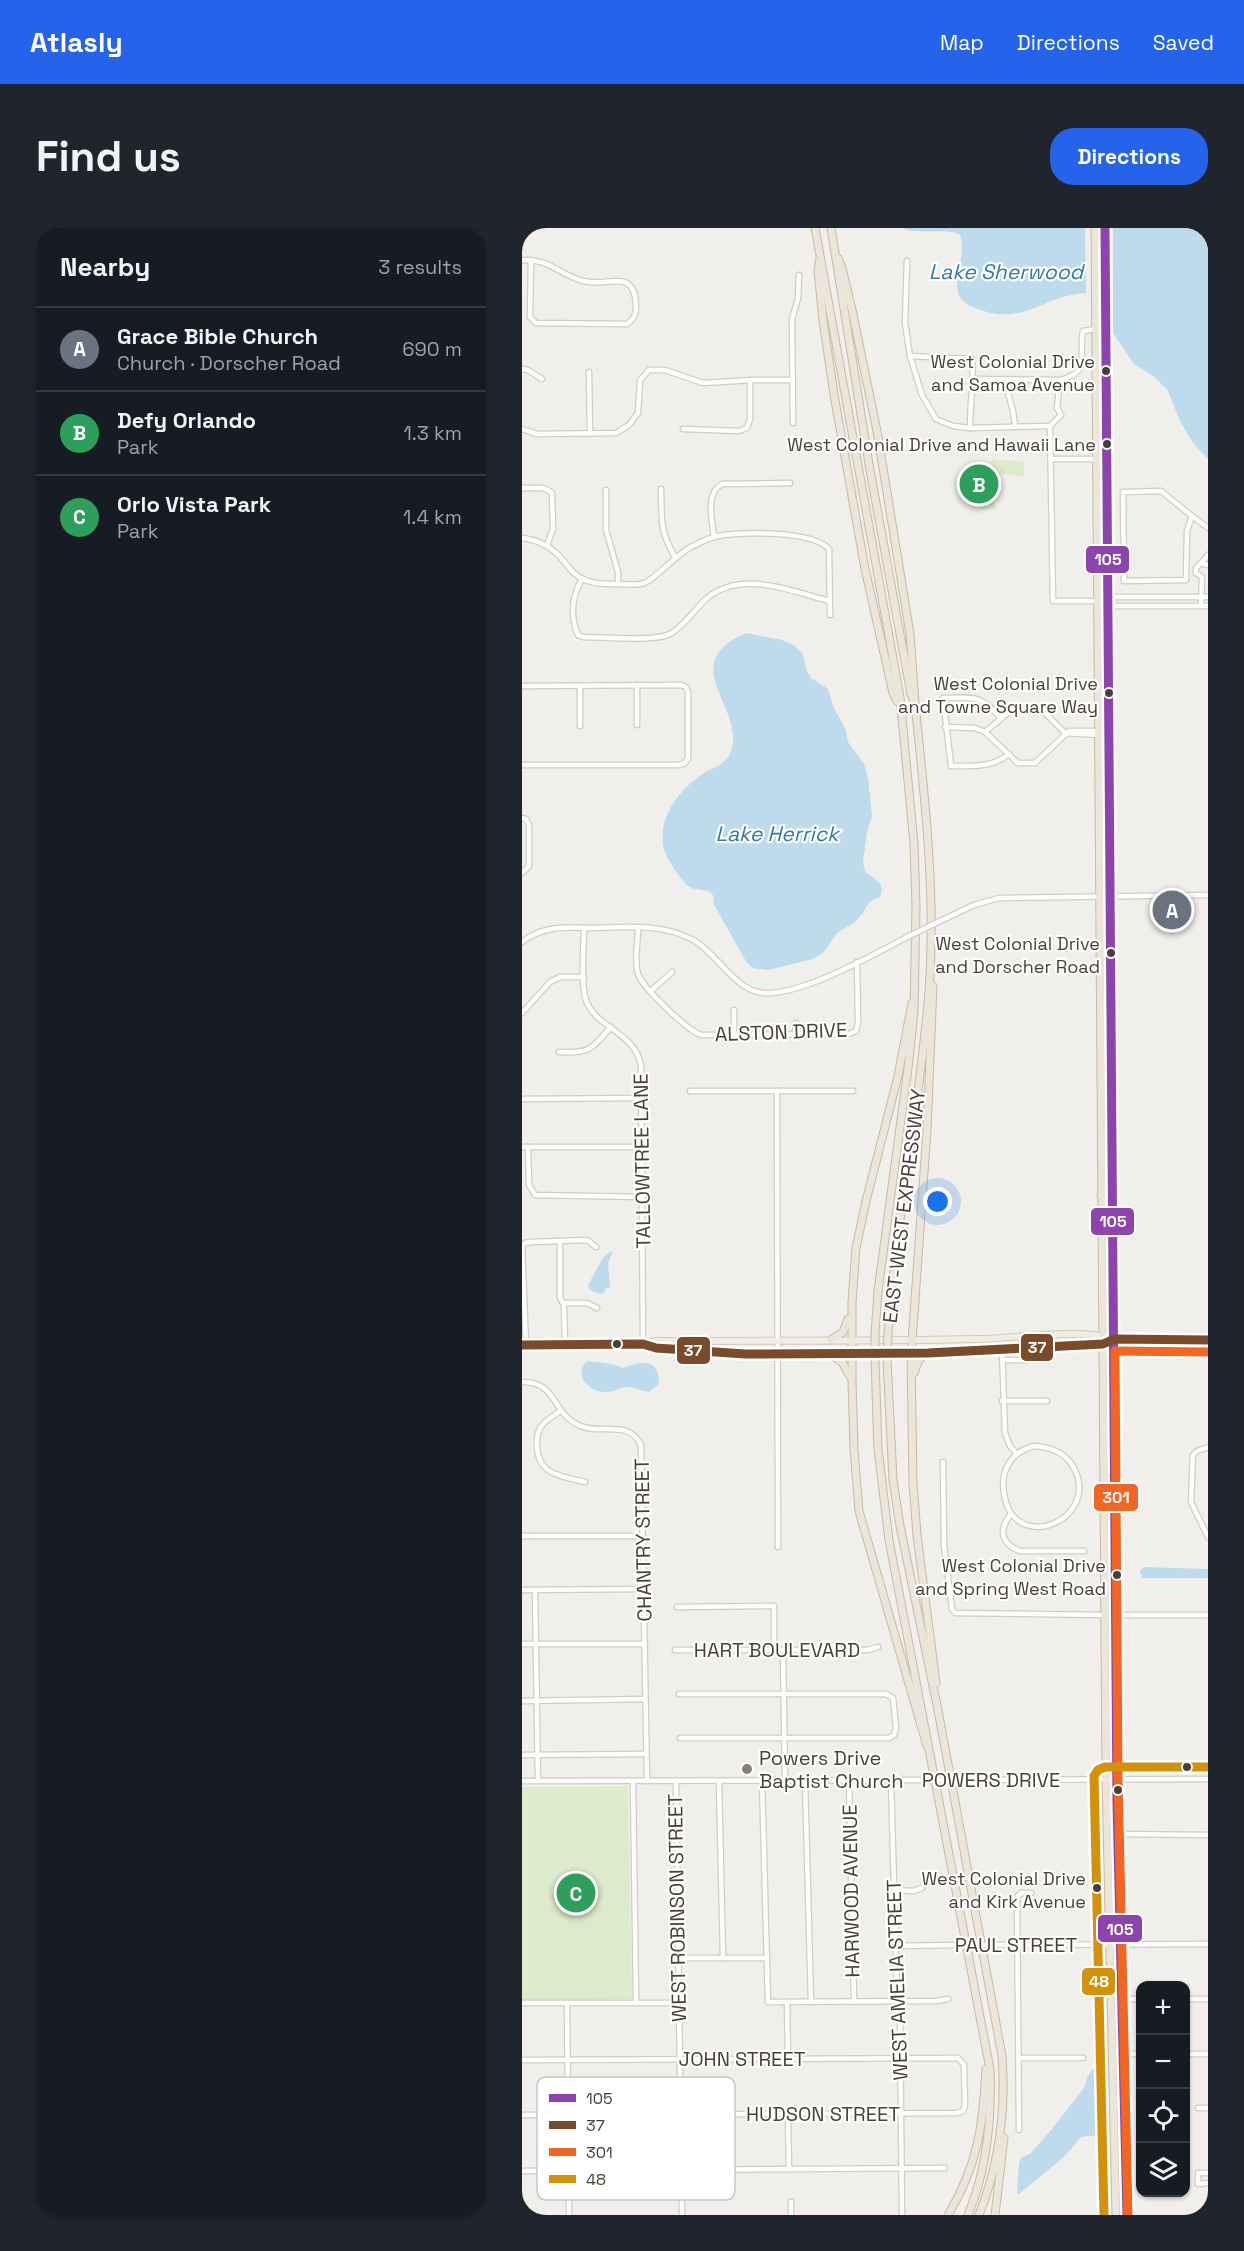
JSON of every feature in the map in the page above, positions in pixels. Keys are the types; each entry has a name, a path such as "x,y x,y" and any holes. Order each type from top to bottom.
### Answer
{"highway":[{"name":"EAST-WEST EXPRESSWAY","path":"815,228 861,472 900,707 914,844 916,916 913,998 908,1068 879,1281 875,1334 875,1402 881,1487 889,1540 987,2049 991,2089 987,2142 978,2186 968,2215"},
{"name":"EAST-WEST EXPRESSWAY","path":"831,228 870,470 910,694 915,704 929,847 930,963 917,1098 895,1250 887,1359 893,1480 916,1611 938,1710 998,2031 1004,2081 998,2150 979,2215"},
{"path":"1095,228 1106,1779 1116,2215"},
{"path":"1105,228 1117,1779 1127,2215"},
{"path":"835,254 842,268 852,310 877,431 910,634 915,704"},
{"path":"820,256 818,271 828,356 859,536 893,693 900,707"},
{"path":"1096,329 1100,348 1106,356"},
{"path":"1097,459 1106,482"},
{"path":"1099,702 1102,723 1109,732"},
{"path":"1099,733 1104,739 1109,764"},
{"path":"930,963 933,970 931,1067 911,1381 912,1463 917,1535 938,1710"},
{"path":"913,998 898,1076 859,1236 852,1302 851,1353 854,1449 859,1511 929,1752"},
{"path":"1101,1057 1112,1058"},
{"path":"1101,1159 1107,1189 1113,1194"},
{"path":"1101,1195 1108,1201 1110,1243 1113,1249"},
{"path":"831,1340 846,1328 852,1302"},
{"path":"828,1353 842,1362 852,1380"},
{"path":"911,1381 919,1359 928,1353"},
{"path":"1104,1443 1109,1472 1115,1479"},
{"path":"1104,1484 1110,1492 1115,1520"},
{"path":"1105,1576 1110,1605 1116,1615"},
{"path":"1105,1615 1110,1621 1116,1653"},
{"path":"1111,2020 1117,2048 1122,2054"},
{"path":"948,2215 969,2175 977,2148 984,2106 987,2049"},
{"path":"1112,2054 1117,2060 1123,2085"},
{"path":"995,2215 1006,2115 1004,2081"}],"main road":[{"path":"643,1344 656,1348 694,1352 928,1353 1114,1339 1208,1340"},
{"path":"524,1345 643,1344 657,1341 1103,1340"}],"street":[{"path":"522,260 531,260 547,262 582,281 626,282 633,286 635,295 634,319 627,324 536,323 530,317 531,260"},
{"path":"907,261 905,324 910,356 922,395 936,419 953,426 970,428 1050,426 1061,415 1057,408 1060,380"},
{"path":"793,423 792,320 798,298 799,275"},
{"path":"974,379 1060,380 1073,377 1079,372 1083,331 1096,329"},
{"path":"910,356 972,359 974,379 970,428"},
{"path":"522,369 542,378"},
{"path":"522,429 537,434 616,433 632,423 638,413 640,380 649,370 665,370 703,382 793,380"},
{"path":"589,372 590,433"},
{"path":"1004,379 1015,426"},
{"path":"683,429 738,431 747,428 750,419 750,380"},
{"path":"1050,426 1053,601 1098,601 1107,597 1208,597"},
{"path":"1051,459 1097,459"},
{"path":"714,537 712,503 716,487 722,484 790,483"},
{"path":"522,488 544,488 552,494 553,529 547,545"},
{"path":"661,489 662,526 665,540 675,557"},
{"path":"606,490 606,530 618,572 618,584"},
{"path":"1192,516 1186,531 1186,580 1124,581 1123,492 1161,491 1208,528"},
{"path":"522,538 547,545 560,556 574,574 600,584 646,583 675,557 714,537 734,534 780,534 824,543 829,549 831,615"},
{"path":"1202,577 1198,575 1197,566 1206,562 1208,555"},
{"path":"1202,577 1208,575"},
{"path":"1201,606 1202,577"},
{"path":"582,579 573,598 574,626 578,635 583,637 657,637 671,634 709,597 727,587 748,583 777,587 829,601"},
{"path":"1098,601 1107,606 1208,606"},
{"path":"637,685 637,725"},
{"path":"522,686 681,685 686,687 688,692 688,758 685,763 679,765 522,765"},
{"path":"580,686 580,726"},
{"path":"1001,718 985,701 974,698 943,699 951,766 980,766 1001,760 1009,754"},
{"path":"985,732 1015,707 1042,710 1065,733"},
{"path":"945,727 975,728 985,732 1018,763 1035,763 1069,731 1099,733"},
{"path":"522,818 526,819 529,825 529,866 522,873"},
{"path":"522,942 550,929 638,927 662,929 695,941 718,958 741,984 760,992 777,992 825,978 974,905 999,898 1100,895 1208,896"},
{"name":"ALSTON DRIVE","path":"638,927 638,972 644,984 688,1029 695,1033 849,1034 856,1031 858,1023 857,962"},
{"name":"TALLOWTREE LANE","path":"584,928 584,976 587,1002 594,1013 633,1044 639,1054 641,1065 643,1344"},
{"path":"651,991 672,972"},
{"path":"522,1013 550,982 560,977 584,976"},
{"path":"734,1010 734,1035"},
{"path":"795,1023 795,1034"},
{"path":"559,1052 588,1051 610,1027"},
{"path":"690,1091 854,1090"},
{"path":"777,1091 778,1547"},
{"path":"522,1100 642,1098"},
{"path":"642,1147 525,1147 529,1185 536,1195 643,1197"},
{"path":"560,1240 560,1298 564,1303 565,1344"},
{"path":"524,1345 522,1246 532,1242 587,1240 596,1247"},
{"path":"564,1303 587,1303 597,1308"},
{"path":"1002,1349 1002,1401 1007,1440 1016,1453"},
{"path":"1002,1360 1026,1360"},
{"name":"CHANTRY STREET","path":"522,1382 537,1383 547,1389 560,1411 571,1422 590,1429 625,1430 636,1435 641,1445 647,1781"},
{"path":"1002,1401 1047,1401"},
{"path":"560,1411 540,1429 538,1457 549,1472 585,1482"},
{"path":"1034,1446 1055,1450 1072,1464 1080,1485 1079,1496 1074,1507 1057,1523 1048,1526 1029,1526 1011,1514 1005,1499 1004,1479 1010,1460 1016,1453 1034,1446"},
{"path":"1208,1447 1193,1455 1191,1502 1208,1537"},
{"path":"943,1462 946,1571 952,1609 955,1613 963,1615 1105,1615"},
{"path":"1011,1514 1004,1522 1003,1528 1006,1543 1013,1549 1020,1551 1084,1551"},
{"path":"522,1536 643,1536"},
{"path":"522,1590 644,1589"},
{"path":"535,1590 538,1781"},
{"path":"677,1606 774,1606 774,1650"},
{"path":"1116,1615 1208,1615"},
{"path":"522,1644 645,1644"},
{"name":"HART BOULEVARD","path":"675,1650 868,1650 878,1647"},
{"path":"783,1650 785,1780"},
{"path":"679,1694 889,1695 893,1701 897,1728 894,1735 889,1738 680,1738"},
{"path":"522,1701 645,1699"},
{"path":"522,1755 646,1754"},
{"name":"POWERS DRIVE","path":"522,1781 1208,1779"},
{"path":"806,1780 811,2002"},
{"name":"HARWOOD AVENUE","path":"849,1780 854,2002"},
{"name":"WEST AMELIA STREET","path":"891,1780 902,2215"},
{"path":"633,1781 636,2002"},
{"name":"WEST ROBINSON STREET","path":"676,1781 679,2077"},
{"path":"719,1781 723,1958"},
{"path":"762,1781 768,2002 948,1999"},
{"path":"1118,1834 1208,1835"},
{"path":"894,1890 913,1891 922,1888"},
{"path":"1019,2130 1017,1894 1030,1893"},
{"name":"PAUL STREET","path":"896,1946 1208,1944"},
{"path":"678,1958 766,1958"},
{"path":"1121,1999 1136,1999"},
{"path":"1190,1999 1208,1999"},
{"path":"787,2002 788,2059"},
{"path":"522,2003 679,2003"},
{"path":"567,2003 568,2077"},
{"path":"1122,2054 1136,2054"},
{"path":"1190,2054 1208,2054"},
{"name":"JOHN STREET","path":"522,2060 899,2058 961,2060"},
{"path":"1018,2058 1083,2058"},
{"name":"HUDSON STREET","path":"735,2114 957,2113 963,2111 965,2105 964,2065 961,2060"},
{"path":"1198,2108 1208,2108"},
{"path":"788,2114 789,2169"},
{"path":"735,2170 945,2168"},
{"path":"522,2171 537,2171"},
{"path":"1208,2173 1198,2173 1198,2184 1208,2183"},
{"path":"569,2200 569,2215"},
{"name":"WEST ROBINSON STREET","path":"682,2200 682,2215"},
{"path":"791,2202 791,2215"}],"green space":[{"path":"991,460 1023,461 1025,476 996,474 995,509 980,509 980,499 964,499 964,477 960,476 960,471 991,471"},
{"path":"628,1786 632,1999 522,2000 522,1787"}],"water":[{"name":"Lake Sherwood","path":"901,228 1085,228 1086,293 1057,299 1020,313 992,313 975,308 962,300 958,293 962,255 959,234"},
{"name":"Lake Sherwood","path":"1113,228 1208,228 1208,459 1193,443 1180,421 1167,389 1153,376 1134,364 1113,333"},
{"name":"Lake Herrick","path":"746,633 782,640 794,645 803,654 806,669 811,678 828,689 834,708 845,728 848,742 864,764 868,778 872,816 867,832 863,862 865,872 876,879 882,888 880,897 869,902 855,922 837,933 824,952 813,959 768,970 753,968 747,963 713,903 712,894 686,884 674,868 663,846 664,824 679,795 695,779 723,763 731,751 733,735 730,719 717,688 714,673 715,658 725,645"},
{"path":"611,1251 608,1263 610,1288 606,1288 604,1293 599,1294 590,1289 588,1285 603,1258"},
{"path":"587,1361 623,1368 648,1363 656,1369 659,1384 649,1392 630,1387 606,1392 596,1390 587,1384 582,1376 583,1366"},
{"path":"1144,1567 1208,1569 1208,1578 1142,1578 1140,1571"},
{"path":"1096,2067 1098,2135 1081,2137 1064,2157 1017,2194 1019,2162 1022,2157 1030,2154 1051,2130 1084,2088"}],"transit line":[{"name":"105","path":"1105,228 1117,1803 1127,2215"},
{"name":"37","path":"522,1345 643,1344 656,1348 745,1354 928,1353 1103,1344 1114,1339 1208,1340"},
{"name":"301","path":"1128,2215 1118,1779 1115,1351 1208,1352"},
{"name":"48","path":"1104,2215 1094,1776 1098,1770 1105,1767 1208,1767"}],"place":[{"name":"West Colonial Drive and Samoa Avenue","path":"1106,371"},
{"name":"West Colonial Drive and Hawaii Lane","path":"1107,444"},
{"name":"Defy Orlando","path":"979,484"},
{"name":"West Colonial Drive and Towne Square Way","path":"1109,693"},
{"name":"Grace Bible Church","path":"1172,910"},
{"name":"West Colonial Drive and Dorscher Road","path":"1111,953"},
{"name":"West Colonial Drive and Spring West Road","path":"1117,1575"},
{"name":"Powers Drive Baptist Church","path":"747,1769"},
{"name":"West Colonial Drive and Kirk Avenue","path":"1097,1888"},
{"name":"Orlo Vista Park","path":"576,1893"}]}
